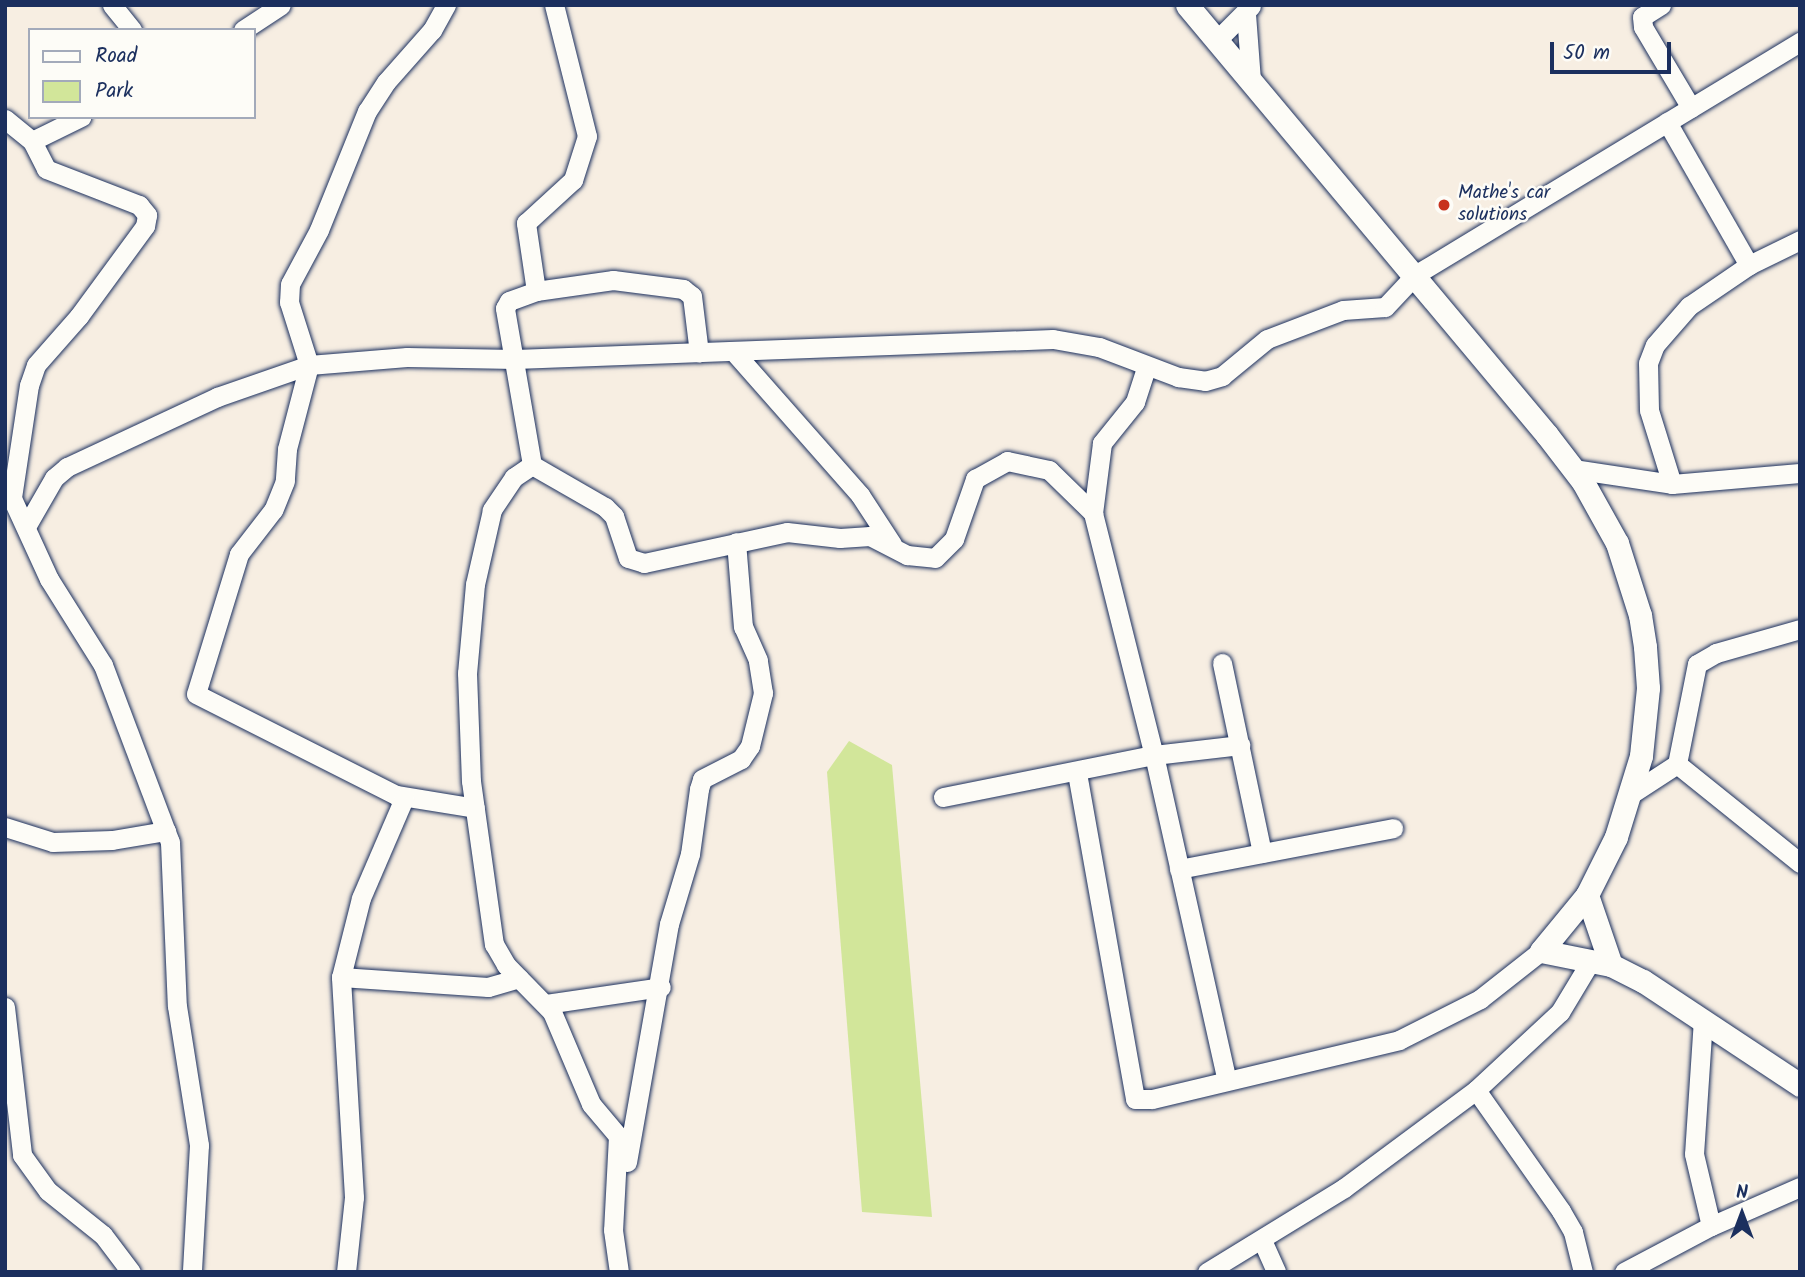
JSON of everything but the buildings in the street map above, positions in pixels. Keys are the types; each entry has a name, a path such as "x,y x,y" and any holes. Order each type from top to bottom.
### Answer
{"street":[{"path":"112,5 130,28"},
{"path":"446,5 432,30 386,82 367,111 318,230 290,284 289,302 309,365 287,449 281,496 239,554 196,694 404,798 475,808"},
{"path":"536,290 526,223 573,180 587,136 554,5"},
{"path":"1077,773 1135,1099 1152,1099 1226,1078 1399,1040 1480,999 1541,951 1587,895 1616,837 1631,794 1647,724 1648,688 1640,615 1617,543 1573,469 1415,275 1187,5"},
{"path":"1661,5 1642,17 1643,27 1691,108"},
{"path":"245,28 269,8"},
{"path":"1217,40 1248,10"},
{"path":"1248,10 1251,80"},
{"path":"27,525 54,478 67,467 217,397 309,365 407,357 515,359 1053,339 1100,347 1146,368 1205,380 1222,376 1266,339 1343,310 1385,307 1415,275 1800,42"},
{"path":"5,119 32,141 46,169 139,205 147,215 145,226 79,316 36,365 29,385 8,492 27,525 49,579 103,666 166,831 177,1006 199,1145 192,1272"},
{"path":"32,141 77,119"},
{"path":"1667,122 1749,265"},
{"path":"1672,485 1650,410 1648,363 1655,345 1689,306 1749,265 1800,240"},
{"path":"531,465 505,308 509,301 536,290 613,280 683,289 692,296 699,353"},
{"path":"734,352 860,495 894,548"},
{"path":"1146,368 1135,402 1102,443 1093,513 1154,755 1226,1078"},
{"path":"531,465 605,507 614,516 628,558 634,562 787,532 840,538 870,536 919,559 935,558 948,550 975,479 1007,461 1049,470 1093,513"},
{"path":"531,465 514,477 492,510 475,584 467,673 475,808 495,944 520,978 546,1004 591,1104 618,1136 613,1230 619,1272"},
{"path":"1573,469 1672,485 1800,473"},
{"path":"613,1230 661,987 669,924 691,854 702,779 745,752 763,693 758,660 743,627 736,542"},
{"path":"1631,794 1677,764 1697,664 1704,657 1800,629"},
{"path":"1222,663 1262,853"},
{"path":"943,797 1077,773 1154,755 1240,745"},
{"path":"1677,764 1800,863"},
{"path":"346,1272 354,1197 341,977 361,898 404,798"},
{"path":"5,827 53,842 113,840 166,831"},
{"path":"1179,869 1393,828"},
{"path":"1587,895 1600,963"},
{"path":"1541,951 1600,963 1703,1019 1800,1086"},
{"path":"1207,1272 1344,1188 1476,1090 1560,1012 1600,963"},
{"path":"341,977 488,986 520,978"},
{"path":"546,1004 661,987"},
{"path":"5,1007 22,1155 48,1191 103,1236 131,1272"},
{"path":"1703,1019 1694,1154 1711,1226"},
{"path":"1476,1090 1561,1211 1573,1232 1583,1272"},
{"path":"1625,1272 1711,1226 1800,1187"},
{"path":"1262,1240 1276,1272"}],"green space":[{"path":"849,741 892,765 932,1217 862,1212 827,772"}],"place":[{"name":"Mathe's car solutions","path":"1444,205"}]}
